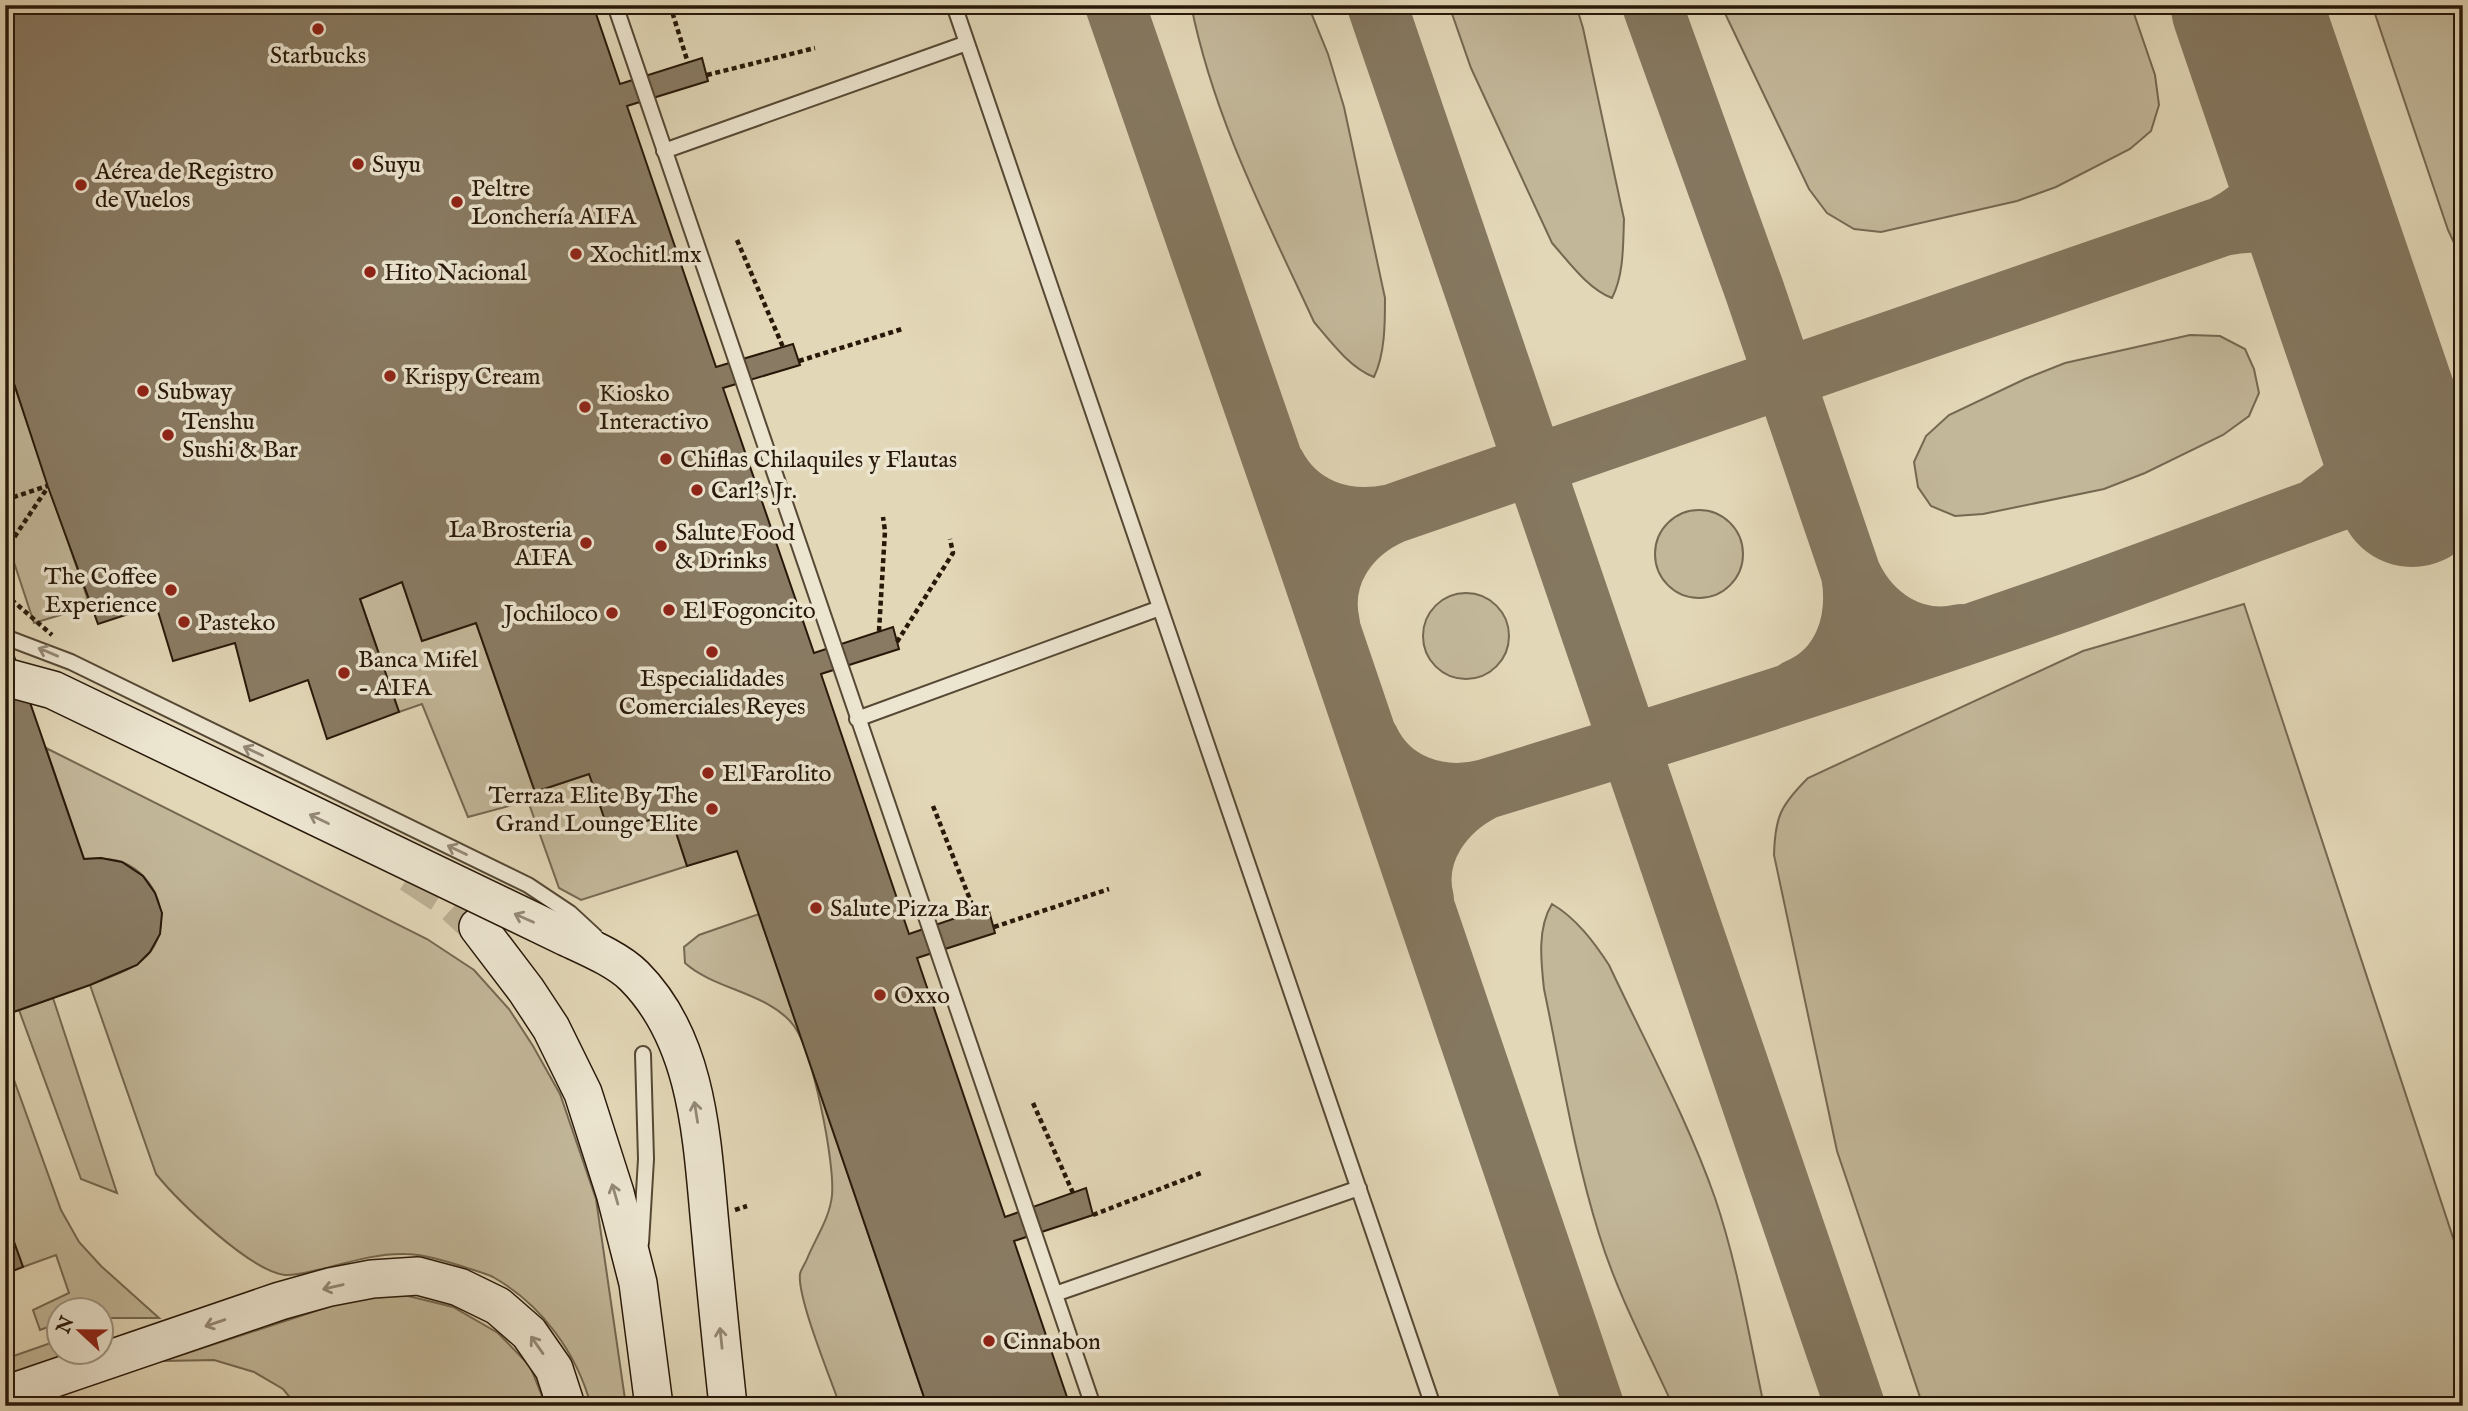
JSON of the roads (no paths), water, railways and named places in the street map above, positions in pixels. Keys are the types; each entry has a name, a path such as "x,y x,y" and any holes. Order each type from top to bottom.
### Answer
{"main road":[{"path":"5,677 53,690 564,936 631,973 649,993 668,1022 683,1058 696,1106 728,1406"},
{"path":"478,927 551,1028 583,1093 615,1193 638,1283 654,1406"},
{"path":"5,1395 280,1301 372,1279 418,1276 459,1287 498,1306 529,1333 554,1369 566,1406"}],"lane":[{"path":"615,5 1093,1406"},
{"path":"954,5 1433,1406"},
{"path":"664,151 967,43"},
{"path":"857,719 1160,608"},
{"path":"5,637 71,662 528,885 570,913 631,973"},
{"path":"638,1283 646,1159 643,1054"},
{"path":"1055,1294 1359,1188"}],"tunnel":[{"path":"410,874 447,898 478,927"}],"place":[{"name":"Starbucks","path":"318,29"},
{"name":"Suyu","path":"358,164"},
{"name":"Aérea de Registro de Vuelos","path":"81,185"},
{"name":"Peltre Lonchería AIFA","path":"457,202"},
{"name":"Xochitl.mx","path":"576,254"},
{"name":"Hito Nacional","path":"370,272"},
{"name":"Krispy Cream","path":"390,376"},
{"name":"Subway","path":"143,391"},
{"name":"Kiosko Interactivo","path":"585,407"},
{"name":"Tenshu Sushi & Bar","path":"168,435"},
{"name":"Chiflas Chilaquiles y Flautas","path":"666,459"},
{"name":"Carl's Jr.","path":"697,490"},
{"name":"La Brosteria AIFA","path":"586,543"},
{"name":"Salute Food & Drinks","path":"661,546"},
{"name":"The Coffee Experience","path":"171,590"},
{"name":"El Fogoncito","path":"669,610"},
{"name":"Jochiloco","path":"612,613"},
{"name":"Pasteko","path":"184,622"},
{"name":"Especialidades Comerciales Reyes","path":"712,652"},
{"name":"Banca Mifel - AIFA","path":"344,673"},
{"name":"El Farolito","path":"708,773"},
{"name":"Terraza Elite By The Grand Lounge Elite","path":"712,809"},
{"name":"Salute Pizza Bar","path":"816,908"},
{"name":"Oxxo","path":"880,995"},
{"name":"Cinnabon","path":"989,1341"}]}
